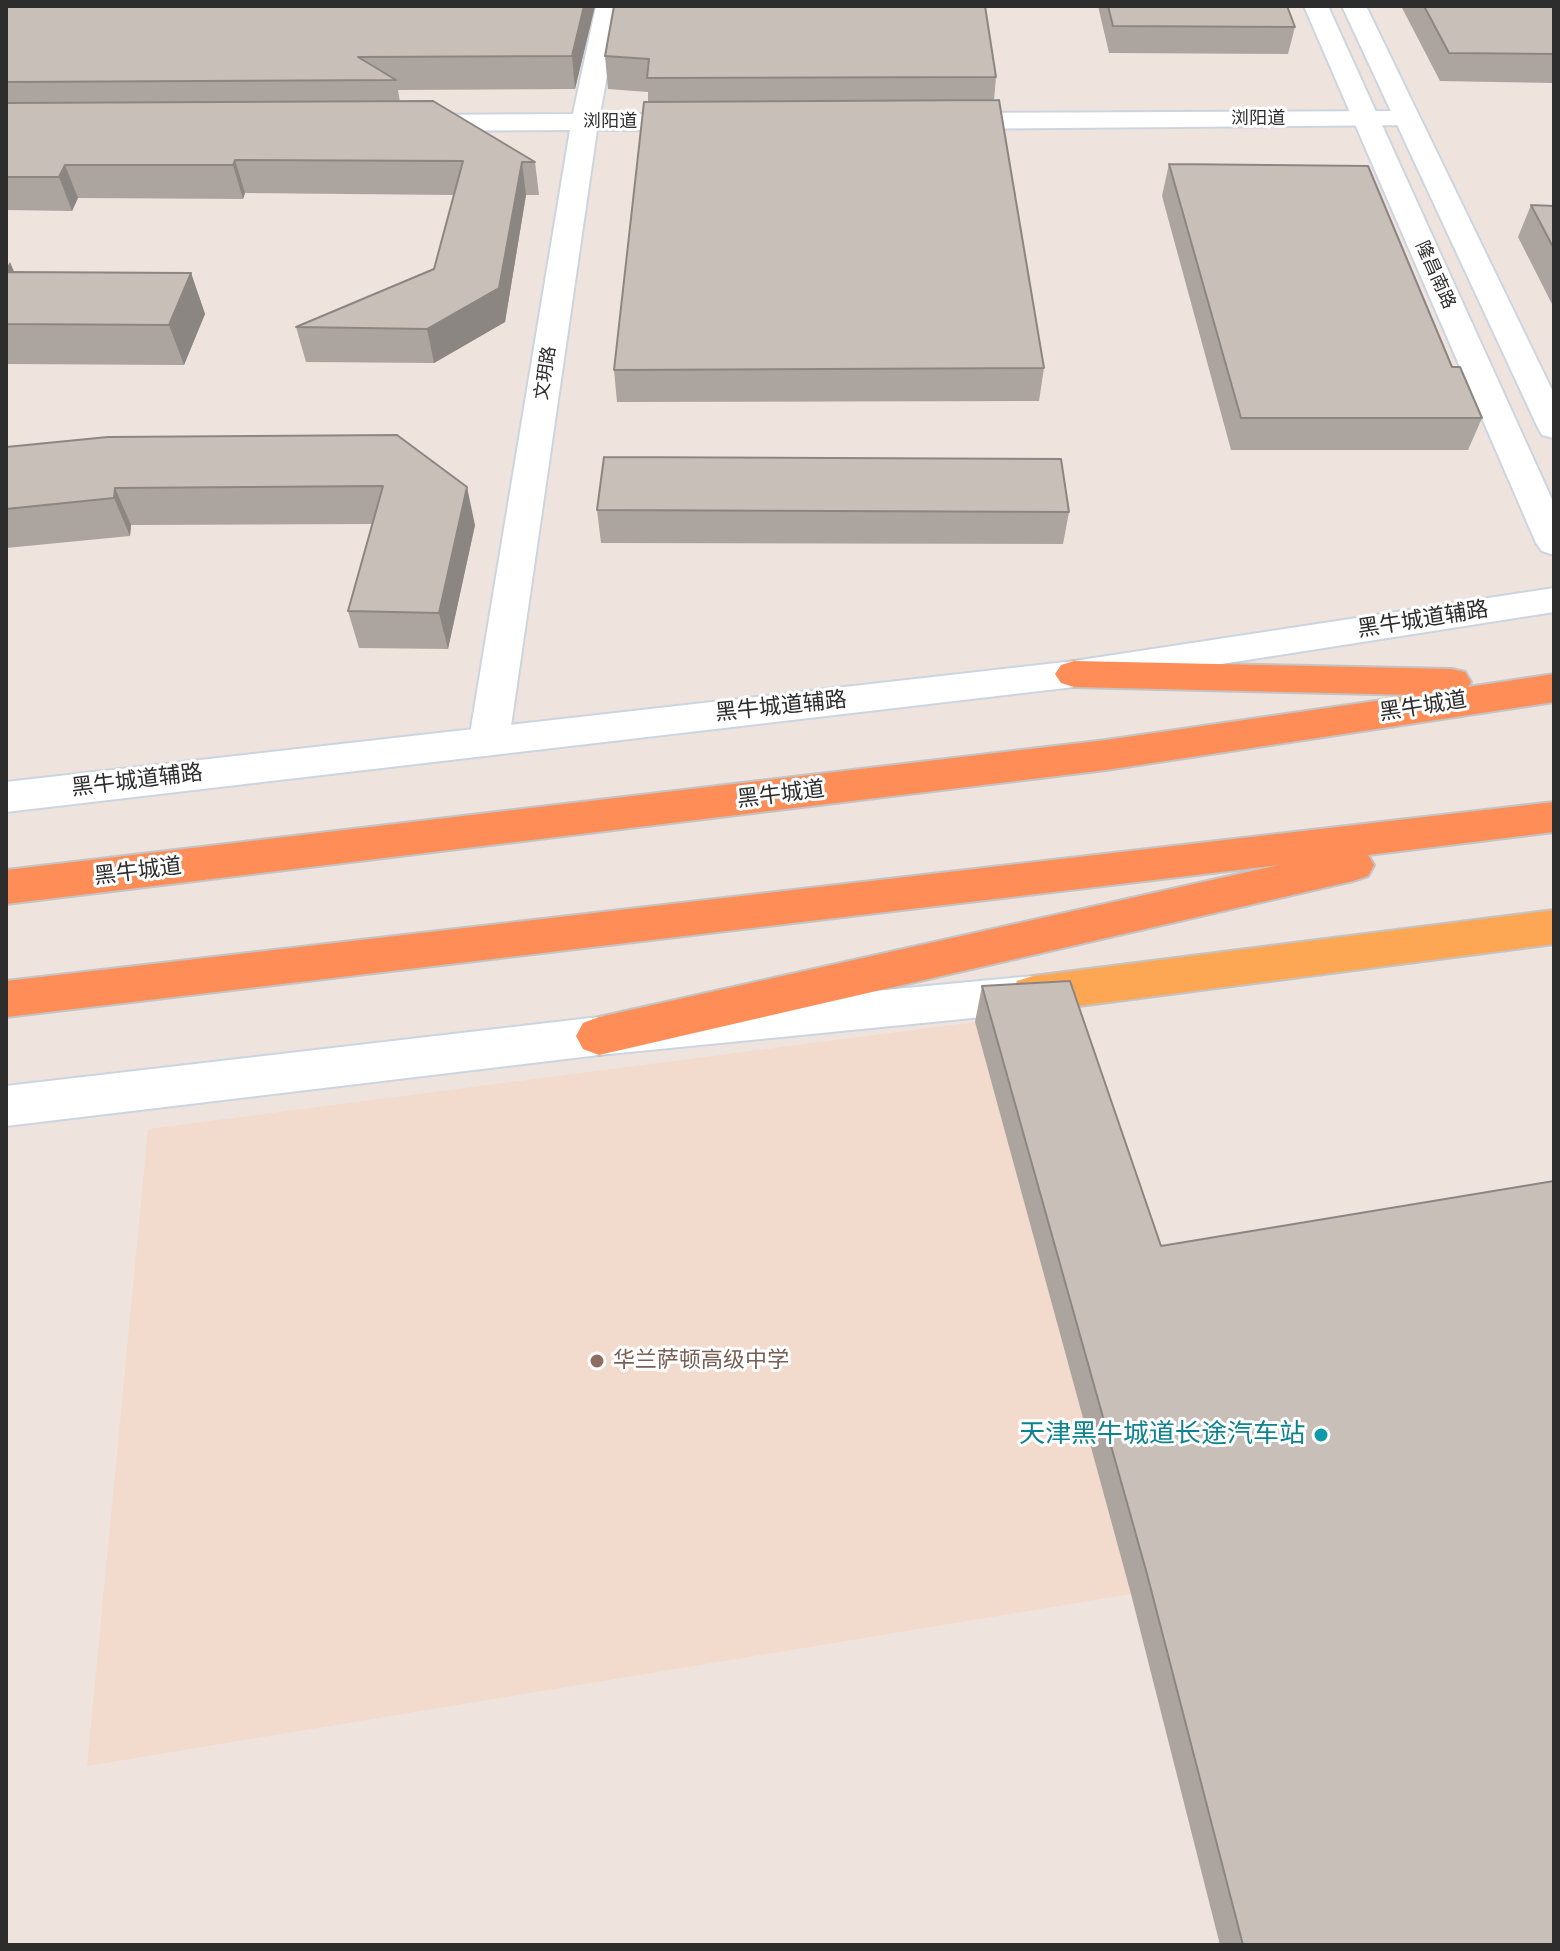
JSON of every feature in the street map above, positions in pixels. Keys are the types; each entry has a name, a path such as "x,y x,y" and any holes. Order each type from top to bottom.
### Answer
{"highway":[{"path":"1074,674 1554,686"},
{"name":"黑牛城道","path":"6,887 487,832 1106,755 1554,686"},
{"path":"6,999 1554,818"},
{"path":"599,1036 1554,818"}],"main road":[{"name":"文玥路","path":"489,740 585,122 608,6"},
{"name":"隆昌南路","path":"1316,6 1554,543"},
{"name":"隆昌南路","path":"1354,6 1554,428"},
{"name":"浏阳道","path":"919,121 1406,119"},
{"name":"浏阳道","path":"381,123 728,122"},
{"name":"黑牛城道辅路","path":"6,797 1074,674 1554,600"},
{"path":"6,1106 599,1036 1033,994 1554,927"}],"shaded area":[{"name":"华兰萨顿高级中学","path":"975,1022 1131,1594 87,1766 148,1129"}],"building":[{"path":"6,6 584,6 572,56 358,57 396,80 6,82"},
{"path":"614,6 985,6 996,77 647,78 649,59 605,56"},
{"path":"1108,6 1287,6 1295,27 1113,26"},
{"path":"1424,6 1554,6 1554,54 1449,53"},
{"path":"999,100 1044,368 614,370 644,102"},
{"path":"433,101 535,162 522,162 499,288 427,329 296,327 434,269 463,161 235,160 233,165 65,165 59,177 6,177 6,103"},
{"path":"1169,164 1368,166 1452,367 1460,367 1482,418 1241,418"},
{"path":"1531,205 1554,206 1554,249"},
{"path":"6,272 191,273 169,325 6,324"},
{"path":"397,435 467,487 439,613 348,611 383,486 115,488 114,498 6,509 6,447 108,437"},
{"path":"604,457 1061,459 1069,512 597,510"},
{"name":"天津黑牛城道长途汽车站","path":"1070,981 1161,1246 1554,1181 1554,1945 1243,1945 1147,1574 982,986"}],"place":[{"name":"华兰萨顿高级中学","path":"597,1361"},
{"name":"天津黑牛城道长途汽车站","path":"1321,1435"}]}
